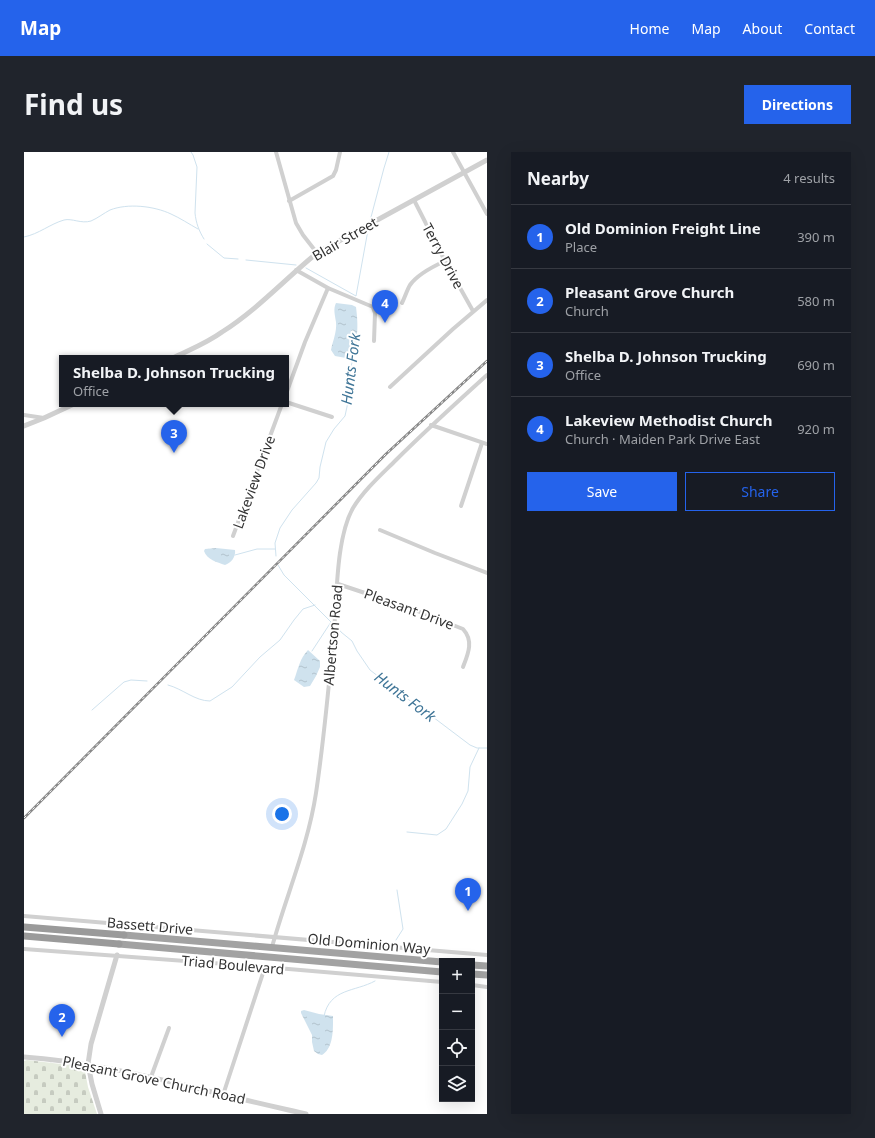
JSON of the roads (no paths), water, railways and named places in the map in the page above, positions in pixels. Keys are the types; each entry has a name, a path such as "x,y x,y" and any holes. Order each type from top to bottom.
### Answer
{"highway":[{"path":"24,926 439,962"},
{"path":"24,936 439,972"},
{"path":"475,965 487,966"},
{"path":"475,974 487,975"}],"street":[{"path":"276,152 289,201 299,230 317,253"},
{"path":"277,158 279,152"},
{"path":"289,201 333,176 340,152"},
{"path":"453,152 487,214"},
{"name":"Blair Street","path":"179,355 222,333 262,301 317,253 487,160"},
{"name":"Terry Drive","path":"414,200 445,261 473,311"},
{"path":"402,303 410,285 415,280 432,267 445,261"},
{"path":"296,270 328,288 373,307 375,313 374,341"},
{"path":"289,386 310,329 328,288"},
{"path":"390,387 487,300"},
{"name":"Albertson Road","path":"272,947 306,841 313,811 319,770 343,536 347,523 354,508 364,494 378,479 431,425 487,375"},
{"path":"289,403 332,417"},
{"path":"24,426 68,407"},
{"name":"Lakeview Drive","path":"233,536 281,407"},
{"path":"24,415 44,418"},
{"path":"431,425 487,444"},
{"path":"461,506 482,443"},
{"path":"380,530 487,573"},
{"name":"Pleasant Drive","path":"338,584 408,607 463,628 468,634 470,643 463,667"},
{"name":"Bassett Drive","path":"24,916 275,936"},
{"name":"Old Dominion Way","path":"275,936 487,955"},
{"name":"Triad Boulevard","path":"24,949 117,955 439,982"},
{"path":"102,1114 92,1084 88,1064 91,1044 117,955"},
{"path":"223,1094 266,967"},
{"path":"475,985 487,987"},
{"path":"151,1077 169,1028"},
{"name":"Pleasant Grove Church Road","path":"24,1057 88,1064 151,1077 306,1114"}],"water":[{"path":"336,303 356,307 356,341 351,353 346,358 335,356 331,350 336,329 334,310"},
{"path":"216,548 235,550 233,559 225,565 207,557 204,551 205,549"},
{"path":"308,650 320,661 320,667 310,686 304,687 294,680 301,660"},
{"path":"304,1010 333,1016 331,1043 326,1052 322,1055 314,1051 312,1035 301,1013 301,1011"}],"waterway":[{"name":"Hunts Fork","path":"191,152 197,167 195,217 204,239"},
{"path":"370,221 389,152"},
{"path":"24,237 35,234 64,220 87,222 110,210 133,206 149,207 164,211 178,217 198,229"},
{"path":"306,268 356,296 368,230"},
{"name":"Hunts Fork","path":"207,244 224,258 238,259"},
{"name":"Hunts Fork","path":"246,260 296,265"},
{"name":"Hunts Fork","path":"276,556 275,543 280,528 292,510 319,478 326,442 334,429 345,416 348,402 347,380 356,349 356,336"},
{"path":"235,555 257,549 275,549"},
{"name":"Hunts Fork","path":"278,565 284,575 331,622 312,651"},
{"path":"168,685 199,699 210,701 232,687 260,657 280,640 303,609 315,605"},
{"name":"Hunts Fork","path":"338,628 352,641 370,670 470,745 477,748 487,748"},
{"path":"92,710 124,682 131,680 147,681"},
{"path":"407,832 437,835 446,829 462,804 468,791 470,767 479,748"},
{"path":"396,940 403,929 397,890"},
{"path":"324,1016 327,1007 332,1000 344,992 375,981"}],"railway":[{"path":"24,818 386,454 487,361"}],"place":[{"name":"Lakeview Methodist Church","path":"385,323"},
{"name":"Shelba D. Johnson Trucking","path":"174,453"},
{"name":"Old Dominion Freight Line","path":"468,911"},
{"name":"Pleasant Grove Church","path":"62,1037"}]}
